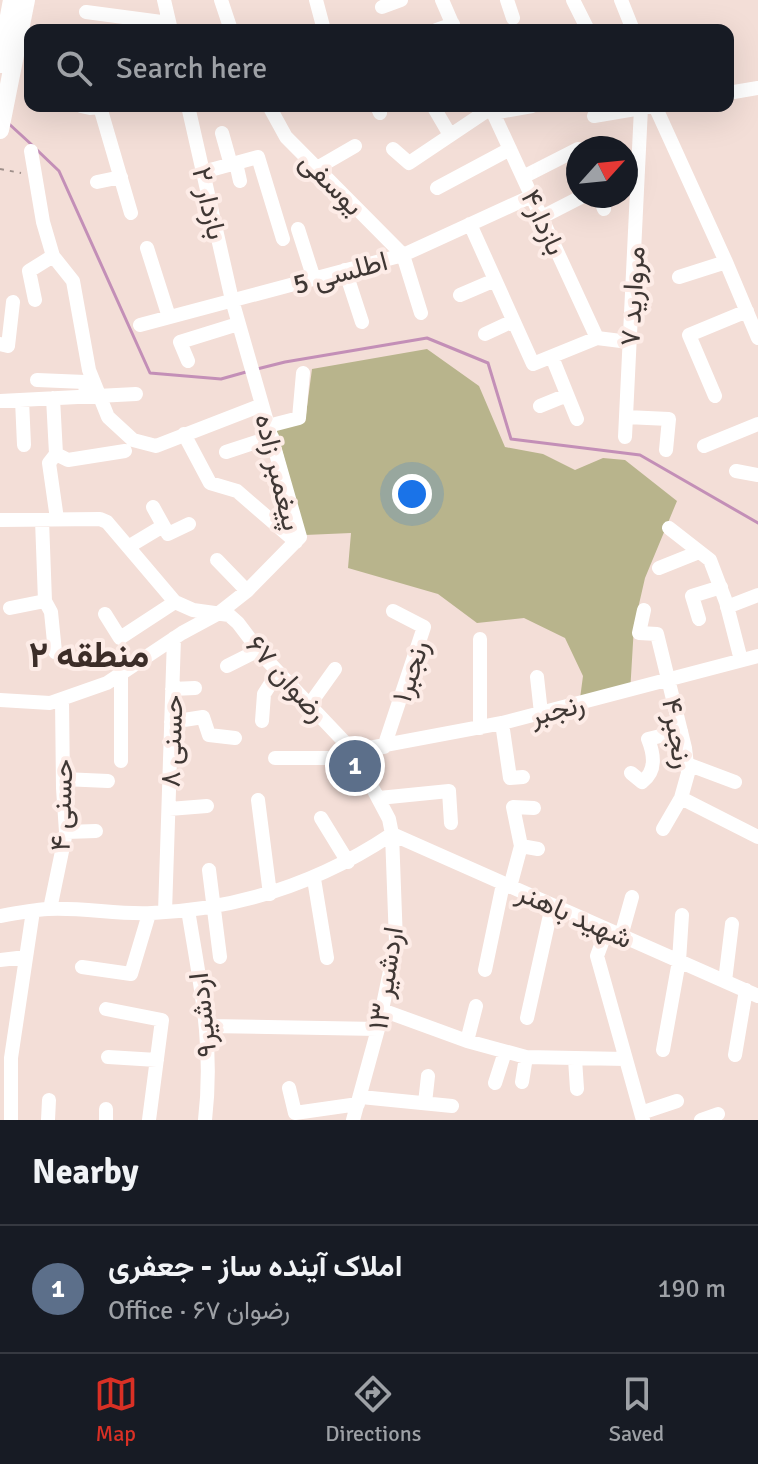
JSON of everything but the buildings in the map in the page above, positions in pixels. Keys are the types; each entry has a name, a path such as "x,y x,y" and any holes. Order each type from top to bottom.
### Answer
{"main road":[{"path":"23,1 24,24"},
{"path":"1,57 23,1"},
{"path":"2,122 24,42"}],"street":[{"path":"221,0 229,24"},
{"path":"316,0 322,24"},
{"path":"382,7 401,0"},
{"path":"442,0 453,24"},
{"path":"507,0 513,18"},
{"path":"573,0 585,24"},
{"path":"621,0 631,24"},
{"path":"168,1 170,24"},
{"path":"86,12 158,24"},
{"path":"734,93 757,91"},
{"path":"104,112 131,213"},
{"name":"بازدار ۲","path":"189,112 232,300"},
{"name":"یوسفی","path":"272,112 286,137 403,255"},
{"path":"437,112 450,135"},
{"path":"393,149 409,163 487,112"},
{"name":"بازدار۴","path":"493,112 597,338"},
{"path":"594,116 618,112"},
{"name":"مروارید ۷","path":"625,437 629,342 649,112"},
{"path":"651,112 726,262 758,338"},
{"path":"222,133 240,181"},
{"path":"317,168 355,146"},
{"path":"437,188 510,149"},
{"path":"31,151 43,222 53,256 73,281 93,396"},
{"path":"523,177 566,155"},
{"path":"203,172 258,157 283,239"},
{"path":"97,182 121,177"},
{"name":"اطلسی 5","path":"140,325 403,255 532,196"},
{"path":"542,217 566,205"},
{"path":"470,224 533,364 597,338 629,342"},
{"path":"298,229 314,279"},
{"path":"147,248 169,317"},
{"path":"403,255 421,313"},
{"path":"35,300 29,271 53,256"},
{"path":"679,277 726,262"},
{"path":"345,270 362,322"},
{"path":"460,295 495,280"},
{"name":"پیغمبر زاده","path":"0,700 50,703 107,683 174,638 219,613 247,591 300,537 232,300"},
{"path":"0,344 8,346 13,302"},
{"path":"715,396 689,335 747,311"},
{"path":"485,334 513,321"},
{"path":"188,361 180,342 238,324"},
{"path":"552,357 577,419"},
{"path":"226,452 299,418 303,373"},
{"path":"37,380 85,382 108,417 133,440 156,446 262,405"},
{"path":"0,401 136,394"},
{"path":"540,406 567,395"},
{"path":"53,398 56,454 49,463 45,601 51,612 55,652"},
{"path":"22,400 24,445"},
{"path":"626,417 669,419 666,450"},
{"path":"704,446 758,424"},
{"path":"184,434 210,483 237,491 296,542"},
{"path":"56,454 68,460 125,451"},
{"path":"736,471 758,475"},
{"path":"153,507 168,534 189,524"},
{"path":"0,520 100,519 114,527 175,602 193,610 219,613"},
{"path":"128,547 163,526"},
{"path":"669,528 710,560 752,661"},
{"path":"659,568 699,552"},
{"path":"217,560 247,591"},
{"path":"699,619 692,596 721,587"},
{"path":"727,607 758,595"},
{"path":"10,608 45,601"},
{"path":"105,614 120,638 175,602"},
{"name":"رنجبر۴","path":"644,610 639,633 657,634 688,773 681,798 663,829"},
{"name":"رنجبر۱","path":"384,747 424,627 393,611"},
{"name":"رضوان ۶۷","path":"219,613 229,615 238,623 278,672 355,755 379,798 392,834"},
{"name":"حسنی ۸","path":"165,912 174,638"},
{"path":"480,639 480,728"},
{"path":"227,666 259,650"},
{"name":"رنجبر","path":"275,758 355,755 502,723 668,679 752,661"},
{"path":"310,704 335,669"},
{"path":"262,721 264,694 278,672"},
{"path":"121,674 121,761"},
{"path":"537,677 541,713"},
{"path":"172,689 195,688"},
{"name":"حسنی ۴","path":"50,909 66,832 62,699"},
{"path":"171,722 203,717 209,735 235,738"},
{"path":"502,723 510,778 523,777"},
{"path":"631,773 642,782 649,776 654,754 648,739 681,731"},
{"path":"687,764 735,782"},
{"path":"63,779 108,781"},
{"path":"379,798 449,791 451,823"},
{"path":"681,798 758,837"},
{"path":"258,800 270,894"},
{"path":"169,809 207,806"},
{"path":"485,970 506,886 521,846 513,807 534,808"},
{"path":"321,818 348,862"},
{"path":"66,832 96,831"},
{"path":"0,916 50,909 149,914 214,907 270,894 314,879 392,834"},
{"name":"شهید باهنر","path":"392,834 752,993"},
{"name":"اردشیر ۱۳","path":"353,1120 378,1029 396,933 392,834"},
{"path":"521,846 538,849"},
{"path":"209,870 220,957"},
{"path":"314,879 327,958"},
{"path":"621,936 632,897"},
{"path":"527,1018 552,906"},
{"name":"اردشیر۹","path":"188,910 208,1026 209,1084 205,1120"},
{"path":"11,1120 11,1058 33,911"},
{"path":"82,967 131,974 149,914"},
{"path":"663,1050 679,961 682,915"},
{"path":"725,981 732,924"},
{"path":"607,929 597,956 642,1117 677,1101"},
{"path":"0,960 26,957"},
{"path":"735,1055 752,993"},
{"path":"467,1041 476,1006"},
{"path":"106,1009 162,1020 152,1119"},
{"path":"382,1010 467,1041 526,1057 625,1059"},
{"path":"208,1026 378,1029"},
{"path":"495,1083 505,1052"},
{"path":"108,1057 157,1060"},
{"path":"522,1082 526,1057"},
{"path":"575,1059 577,1089"},
{"path":"425,1103 428,1076"},
{"path":"289,1088 295,1113 360,1100 452,1106"},
{"path":"48,1120 49,1100"},
{"path":"701,1120 718,1114"}],"path":[{"path":"0,169 34,176"}],"shaded area":[{"path":"427,349 479,386 505,447 543,454 575,470 603,458 625,460 677,501 645,578 634,626 630,693 579,706 583,676 565,638 524,618 477,623 438,594 348,568 351,533 305,535 276,428 305,422 312,369"}],"waterway":[{"path":"8,123 32,145"},
{"path":"37,150 59,171 150,373 221,379 246,372"},
{"path":"257,369 427,338 488,363 511,439 640,455 758,523"}],"place":[{"name":"املاک آینده ساز - جعفری","path":"355,766"}],"district":[{"name":"منطقه ۲","path":"89,654"}]}
